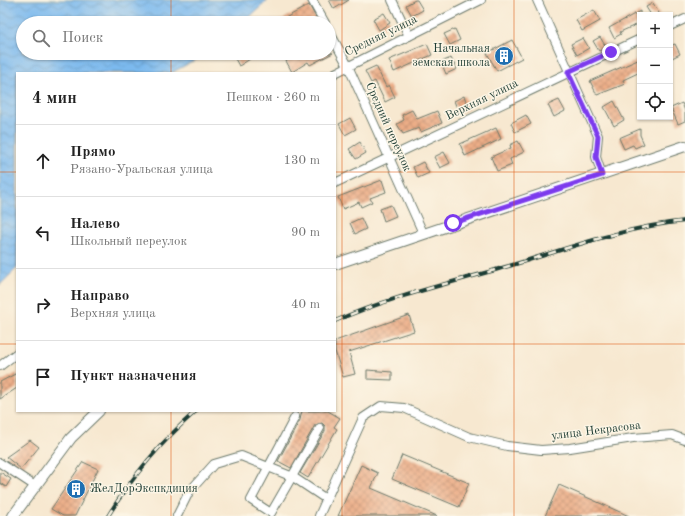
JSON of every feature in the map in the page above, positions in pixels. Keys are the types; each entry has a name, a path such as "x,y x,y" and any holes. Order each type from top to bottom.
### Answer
{"main road":[{"path":"336,264 423,233 602,175 685,146"},
{"path":"13,516 71,438 98,412"}],"street":[{"path":"312,0 321,16"},
{"path":"392,0 409,36"},
{"name":"Средняя улица","path":"336,72 481,0"},
{"path":"537,0 598,136 596,157 602,175"},
{"path":"673,25 685,19"},
{"name":"Верхняя улица","path":"336,183 568,72 637,41"},
{"name":"Средний переулок","path":"336,44 348,66 388,158 423,233"},
{"path":"0,366 16,354"},
{"name":"улица Некрасова","path":"319,516 363,418 381,406 404,408 469,437 507,446 541,450 570,448 633,438 672,435 685,440"},
{"path":"295,417 270,466 250,500 271,513 320,428"},
{"path":"177,516 189,492 214,464 241,456 270,466 293,477 326,498"},
{"path":"0,463 35,486"}],"water":[{"path":"0,0 268,0 251,16 16,16 16,60 195,60 173,72 16,72 16,269 0,285"}],"building":[{"path":"329,0 349,0 334,9"},
{"path":"417,0 423,10 412,16 406,5"},
{"path":"653,3 658,12 649,12 646,7"},
{"path":"309,5 315,16 289,16"},
{"path":"594,10 600,21 582,31 576,20"},
{"path":"384,13 390,23 379,30 373,19"},
{"path":"637,13 637,24 620,32 621,34 614,38 609,28"},
{"path":"455,29 460,40 450,45 444,34"},
{"path":"600,37 606,47 599,51 593,41"},
{"path":"583,38 589,48 577,55 571,44"},
{"name":"Начальная земская школа","path":"512,40 522,58 497,71 487,53"},
{"path":"427,44 432,55 394,72 389,60"},
{"path":"675,44 680,54 673,58 673,48 673,45"},
{"path":"451,58 457,69 446,74 441,62"},
{"path":"236,60 248,60 239,66"},
{"path":"320,60 310,65 308,62 292,72 286,61"},
{"path":"637,60 637,73 623,80 625,84 597,95 590,81"},
{"path":"376,66 386,87 389,85 395,97 385,102 375,81 371,83 365,71"},
{"path":"464,96 469,108 459,113 454,101"},
{"path":"559,100 565,111 554,117 548,105"},
{"path":"614,101 624,120 614,126 604,107"},
{"path":"682,103 685,111 685,121 678,124 673,113 673,107"},
{"path":"412,110 417,119 437,111 442,123 421,132 419,128 403,134 397,124 404,120 402,115"},
{"path":"526,115 531,124 515,132 511,123"},
{"path":"350,118 356,129 345,135 339,124"},
{"path":"496,128 501,139 465,156 460,144"},
{"path":"640,129 640,135 644,144 635,148 633,145 624,149 619,138"},
{"path":"518,141 524,152 510,159 512,165 497,171 491,157 511,148 510,145"},
{"path":"360,142 366,153 356,159 349,149"},
{"path":"444,152 450,163 440,168 434,157"},
{"path":"423,162 429,173 418,178 413,167"},
{"path":"382,180 386,192 370,198 372,202 361,207 359,202 343,209 338,197"},
{"path":"391,205 396,216 384,221 380,209"},
{"path":"361,218 366,229 355,234 350,223"},
{"path":"409,315 414,331 349,352 355,374 343,377 336,354 336,341"},
{"path":"367,370 392,372 392,380 367,379"},
{"path":"16,374 16,389 0,399 0,382"},
{"path":"302,412 330,412 340,418 334,427 337,429 308,478 300,473 325,431 325,426 322,423 315,425 291,468 278,461 300,420"},
{"path":"30,440 39,447 21,469 6,457"},
{"path":"402,455 469,483 459,507 392,479"},
{"name":"ЖелДорЭкспкдиция","path":"83,462 98,469 75,516 63,516 51,509"},
{"path":"361,465 378,473 371,488 437,516 338,516"},
{"path":"0,472 11,479 6,487 0,483"},
{"path":"559,485 629,516 545,516"}],"railway":[{"path":"336,321 356,312 399,298 596,239 640,228 685,221"},
{"path":"108,516 127,487 148,460 195,412"}],"place":[{"name":"Начальная земская школа","path":"504,56"},
{"name":"ЖелДорЭкспкдиция","path":"76,489"}],"route":[{"path":"453,223 602,175 596,157 598,136 568,72 611,52"}]}
